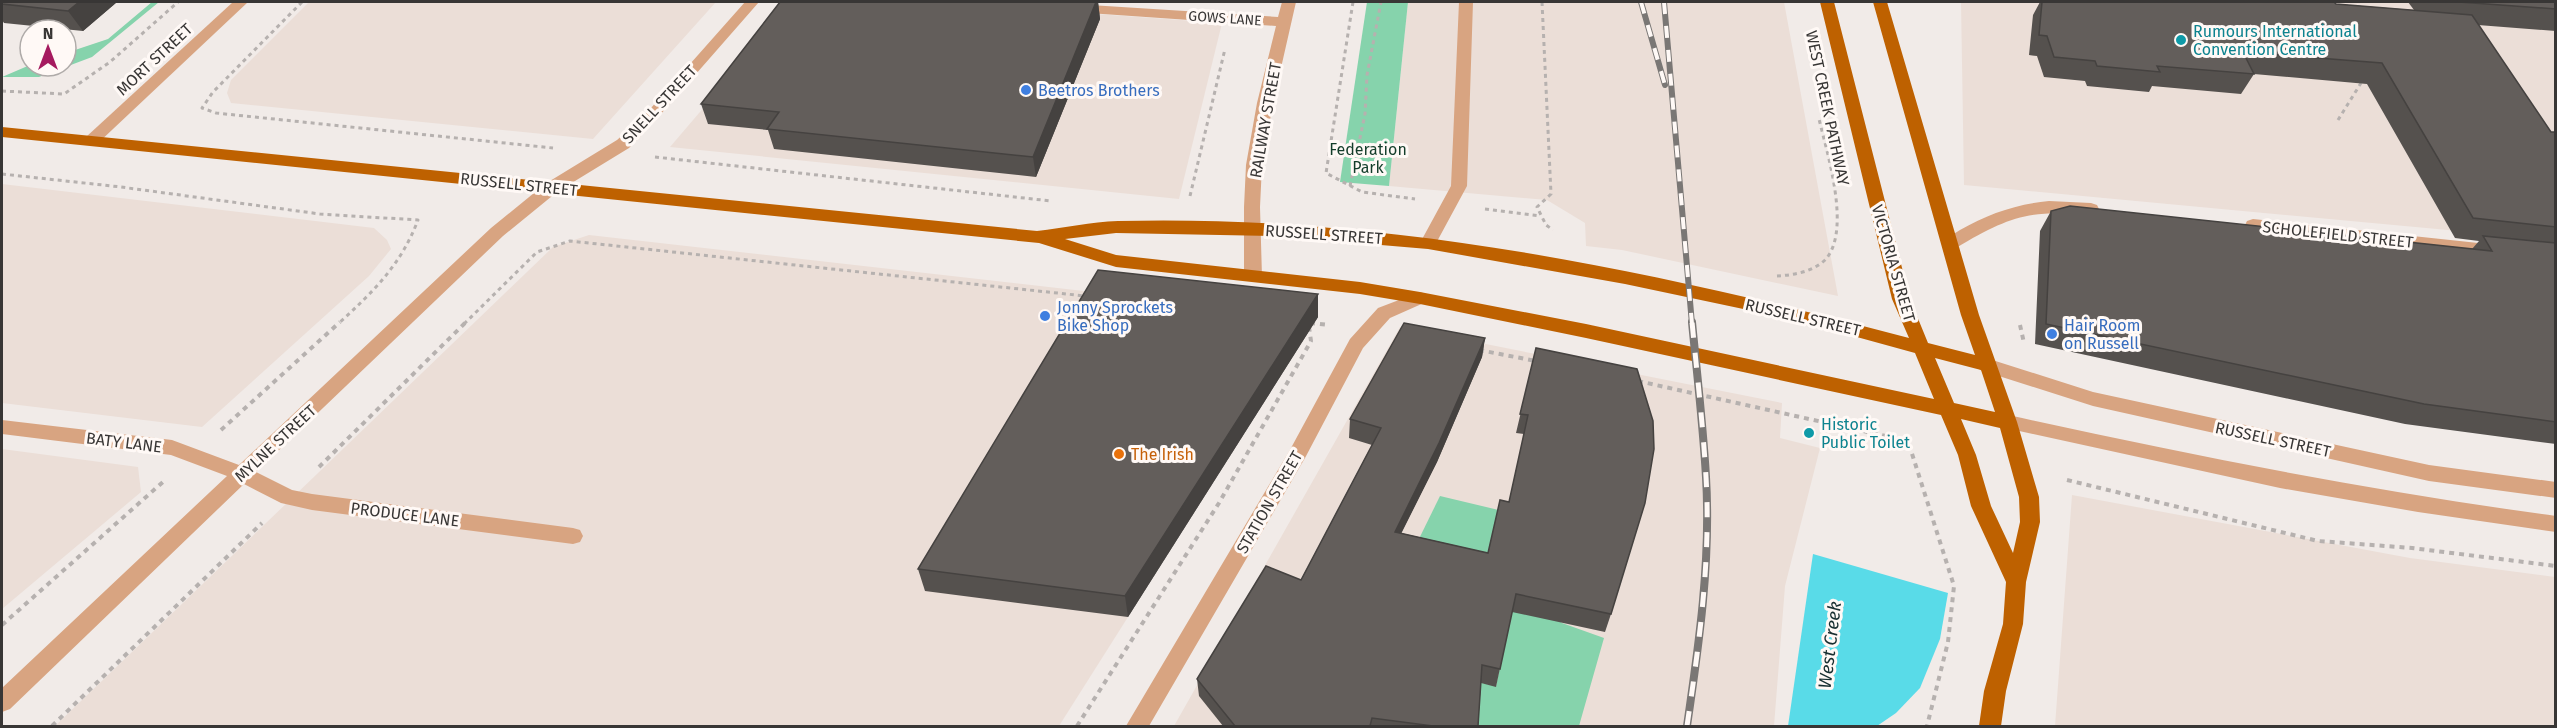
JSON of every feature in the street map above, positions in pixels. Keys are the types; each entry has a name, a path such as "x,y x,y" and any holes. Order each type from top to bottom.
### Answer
{"main road":[{"name":"VICTORIA STREET","path":"1827,2 1901,299 1975,477 1982,506 2016,582"},
{"name":"VICTORIA STREET","path":"1880,2 1986,364 2023,469 2030,505 2030,522 2016,582 2013,624 1995,691 1990,726"},
{"name":"RUSSELL STREET","path":"2,132 1037,237 1116,261 1360,288 1420,298 1586,331 2008,422"},
{"name":"RUSSELL STREET","path":"1037,237 1116,227 1251,229 1363,236 1428,243 1702,294 1824,320 1986,364"}],"street":[{"name":"MORT STREET","path":"91,141 242,2"},
{"name":"SNELL STREET","path":"551,188 617,148 648,120 752,2"},
{"name":"RAILWAY STREET","path":"1253,277 1251,229 1256,156 1289,2"},
{"path":"1428,243 1459,186 1466,2"},
{"name":"GOWS LANE","path":"1058,6 1284,22"},
{"name":"MYLNE STREET","path":"2,702 497,232 551,188"},
{"path":"1950,244 2000,215 2019,209 2069,206 2108,210"},
{"name":"SCHOLEFIELD STREET","path":"2237,224 2508,252"},
{"name":"STATION STREET","path":"1137,726 1298,453 1356,344 1384,313 1420,298"},
{"name":"RUSSELL STREET","path":"1986,364 2092,399 2429,473 2556,490"},
{"name":"RUSSELL STREET","path":"2008,422 2118,448 2454,512 2556,524"},
{"name":"BATY LANE","path":"2,427 172,448 242,474"},
{"name":"PRODUCE LANE","path":"242,474 288,497 312,502 573,536"}],"path":[{"path":"2,91 64,94 110,62 178,2"},
{"path":"303,2 213,92 202,108 216,114 559,148"},
{"path":"1353,2 1326,173 1362,192 1541,216"},
{"path":"1350,186 1365,114 1367,75 1381,2"},
{"path":"1542,2 1551,194"},
{"path":"1184,199 1191,195 1232,18"},
{"path":"2337,120 2361,83"},
{"name":"WEST CREEK PATHWAY","path":"1800,275 1825,259 1832,250 1835,239 1834,189 1818,118"},
{"path":"647,156 1060,201"},
{"path":"2,174 153,191 320,214 417,220"},
{"path":"570,242 1089,297"},
{"path":"1077,726 1219,503 1311,341 1308,323 1368,329"},
{"path":"1473,349 1542,362"},
{"path":"1633,380 1908,441 1954,586 1948,642 1927,726"},
{"path":"2067,480 2318,541 2412,548 2556,566"}],"shaded area":[{"path":"309,2 716,2 593,139 231,103 227,93 231,80"},
{"name":"Beetros Brothers","path":"794,2 999,7 1222,23 1179,199 670,147"},
{"path":"1408,2 1784,2 1838,296 1622,250 1586,246 1585,223 1547,200 1389,186"},
{"path":"1961,2 2555,2 2555,240 1964,185"},
{"path":"2,184 374,228 387,240 391,249 369,276 202,427 2,403"},
{"path":"589,235 1101,293 1128,617 1059,726 55,726 553,247"},
{"path":"1400,327 1782,403 1780,438 1820,448 1785,586 1774,726 1174,726"},
{"path":"2,449 138,467 141,492 2,609"},
{"path":"2072,495 2410,558 2555,577 2555,726 2055,726"}],"green space":[{"path":"152,2 159,2 92,57 78,62 78,49 108,39"},
{"name":"Federation Park","path":"1367,2 1408,2 1389,186 1340,182"},
{"path":"18,70 18,77 2,77"},
{"path":"1440,496 1507,512 1484,571 1362,655"},
{"path":"1517,585 1562,623 1604,638 1579,726 1475,726 1478,682 1496,686"}],"water":[{"name":"West Creek","path":"1813,554 1948,593 1940,639 1920,688 1896,713 1877,726 1788,726"}],"building":[{"path":"2,2 79,2 68,11 2,4"},
{"path":"780,2 1096,2 1033,157 767,129 779,112 701,104"},
{"path":"2042,2 2334,2 2336,4 2472,15 2551,132 2556,132 2556,227 2473,218 2382,63 2243,52 2254,74 2157,66 2160,72 2097,66 2095,61 2054,57 2047,36 2039,35"},
{"path":"2459,2 2556,2 2556,9"},
{"path":"2070,206 2492,251 2483,236 2556,243 2556,422 2424,404 2046,324 2051,211"},
{"name":"The Irish","path":"1098,270 1318,294 1125,596 918,569"},
{"path":"1404,323 1485,338 1439,443 1395,532 1488,553 1500,500 1509,502 1528,415 1520,414 1536,348 1637,369 1653,421 1654,449 1645,503 1611,614 1516,594 1500,669 1482,665 1478,726 1433,726 1372,718 1370,726 1235,726 1197,679 1266,566 1301,580 1381,428 1350,419"}],"railway":[{"path":"1641,2 1665,85"},
{"path":"1664,2 1692,324"},
{"path":"1687,726 1700,633 1707,539 1705,458 1692,322"}],"place":[{"name":"Rumours International Convention Centre","path":"2181,40"},
{"name":"Beetros Brothers","path":"1026,90"},
{"name":"Jonny Sprockets Bike Shop","path":"1045,316"},
{"name":"Hair Room on Russell","path":"2052,334"},
{"name":"Historic Public Toilet","path":"1809,433"},
{"name":"The Irish","path":"1119,454"}]}
